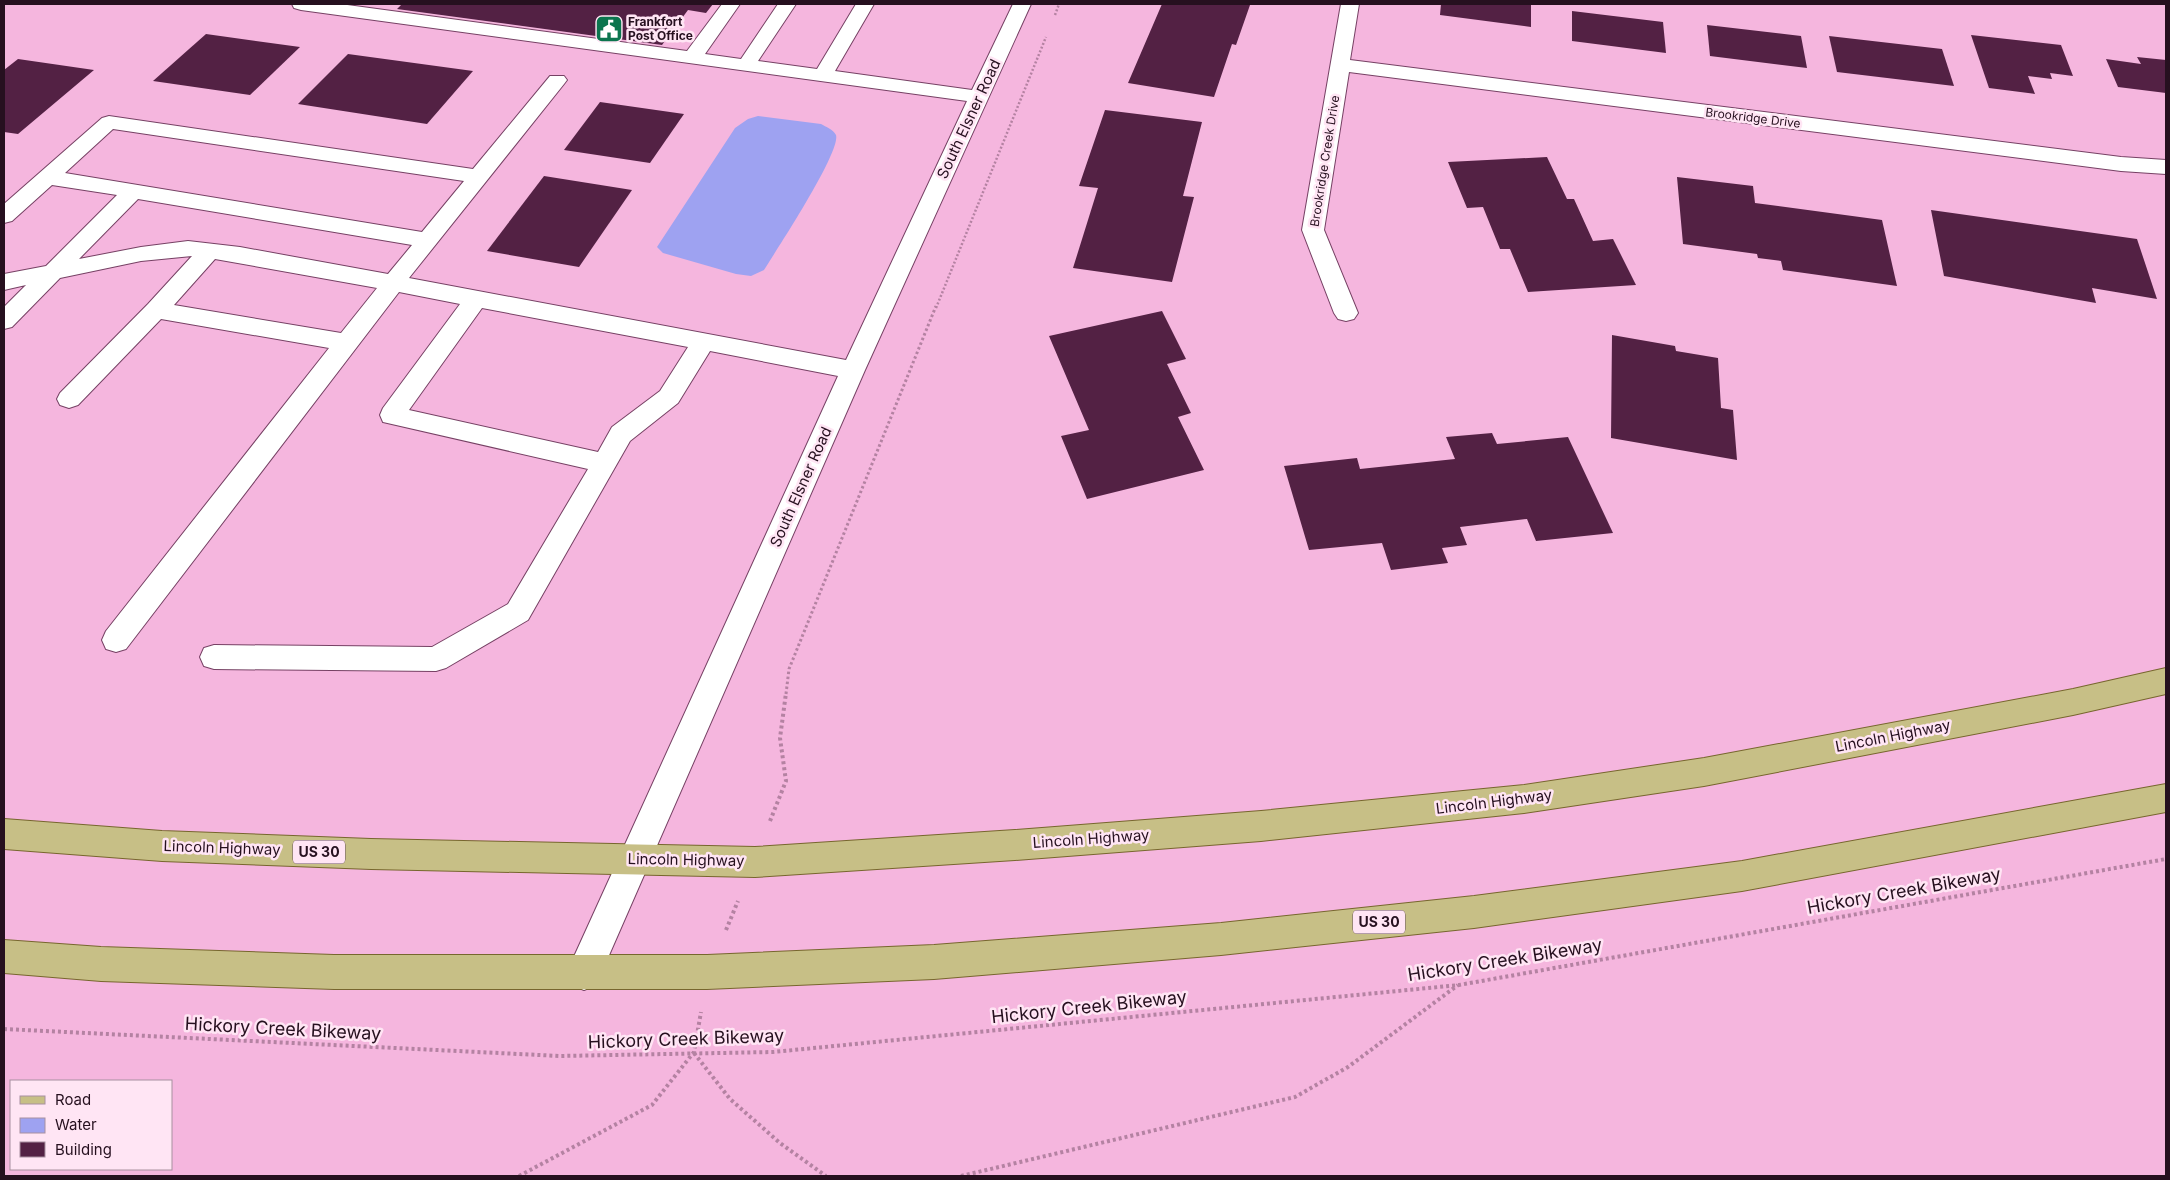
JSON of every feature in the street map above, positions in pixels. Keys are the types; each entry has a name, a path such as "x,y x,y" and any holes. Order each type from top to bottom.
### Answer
{"main road":[{"name":"Lincoln Highway","path":"4,834 162,846 755,862 1014,845 1260,826 1524,799 1704,772 2073,702 2166,681"},
{"name":"US 30","path":"4,957 101,964 334,972 708,972 954,961 1221,939 1474,912 1742,876 2166,798"}],"street":[{"path":"301,4 334,6 979,97"},
{"path":"692,58 731,4"},
{"path":"746,65 787,4"},
{"path":"822,76 865,4"},
{"name":"South Elsner Road","path":"584,973 853,370 1022,4"},
{"name":"Brookridge Creek Drive","path":"1346,313 1313,230 1350,4"},
{"name":"Brookridge Drive","path":"1340,65 2120,164 2166,167"},
{"path":"116,640 393,283 557,80"},
{"path":"4,216 109,122 479,177"},
{"path":"47,177 428,240"},
{"path":"6,317 134,191"},
{"path":"4,282 141,254 188,248 240,254 853,370"},
{"path":"69,399 156,310 208,251"},
{"path":"476,299 392,415 605,463"},
{"path":"156,310 346,343"},
{"path":"214,657 436,660 518,612 621,434 668,397 704,342"}],"path":[{"path":"1052,22 1059,4"},
{"path":"518,1176 652,1105 694,1052 708,972 755,862 786,781 780,738 789,669 1048,32"},
{"name":"Hickory Creek Bikeway","path":"4,1029 560,1056 773,1052 1459,985 2166,859"},
{"path":"961,1176 1295,1097 1348,1068 1459,985"},
{"path":"694,1052 730,1099 780,1143 826,1176"}],"water":[{"path":"758,116 821,124 836,135 835,145 829,161 819,180 764,270 751,276 736,274 663,253 657,247 735,128 748,119"}],"building":[{"name":"Frankfort Post Office","path":"402,4 713,4 706,13 688,10 662,45 397,9"},
{"path":"1162,4 1250,5 1236,45 1232,44 1214,97 1128,83"},
{"path":"1441,4 1531,4 1531,27 1440,15"},
{"path":"1572,11 1663,22 1666,53 1572,41"},
{"path":"1707,25 1801,36 1807,68 1710,56"},
{"path":"206,34 300,47 250,95 153,81"},
{"path":"1971,35 2061,45 2073,76 2050,73 2052,79 2028,76 2035,94 1989,88"},
{"path":"1829,36 1942,49 1954,86 1837,72"},
{"path":"348,54 473,71 427,124 298,104"},
{"path":"2137,57 2166,60 2166,93 2118,87 2106,59 2141,64"},
{"path":"18,59 94,70 18,134 4,132 4,70"},
{"path":"600,102 684,114 650,163 564,150"},
{"path":"1105,110 1202,122 1183,196 1194,197 1172,282 1073,268 1098,188 1079,186"},
{"path":"1547,157 1567,199 1574,199 1593,241 1613,239 1636,285 1528,292 1510,249 1500,249 1483,207 1467,208 1448,162"},
{"path":"544,176 632,190 579,267 487,251"},
{"path":"1677,177 1753,186 1755,203 1882,220 1897,286 1783,270 1781,261 1758,258 1757,254 1683,244"},
{"path":"1931,210 2137,239 2157,299 2092,288 2096,303 1944,276"},
{"path":"1162,311 1186,359 1167,364 1191,413 1178,417 1204,470 1087,499 1061,436 1089,430 1049,336"},
{"path":"1612,335 1675,346 1676,351 1718,358 1721,408 1733,410 1737,460 1611,438"},
{"path":"1492,433 1497,444 1568,437 1613,533 1536,541 1527,519 1460,527 1467,545 1442,548 1448,563 1391,570 1382,543 1309,550 1284,466 1357,458 1360,469 1455,459 1446,437"}],"place":[{"name":"Frankfort Post Office","path":"609,29"}]}
